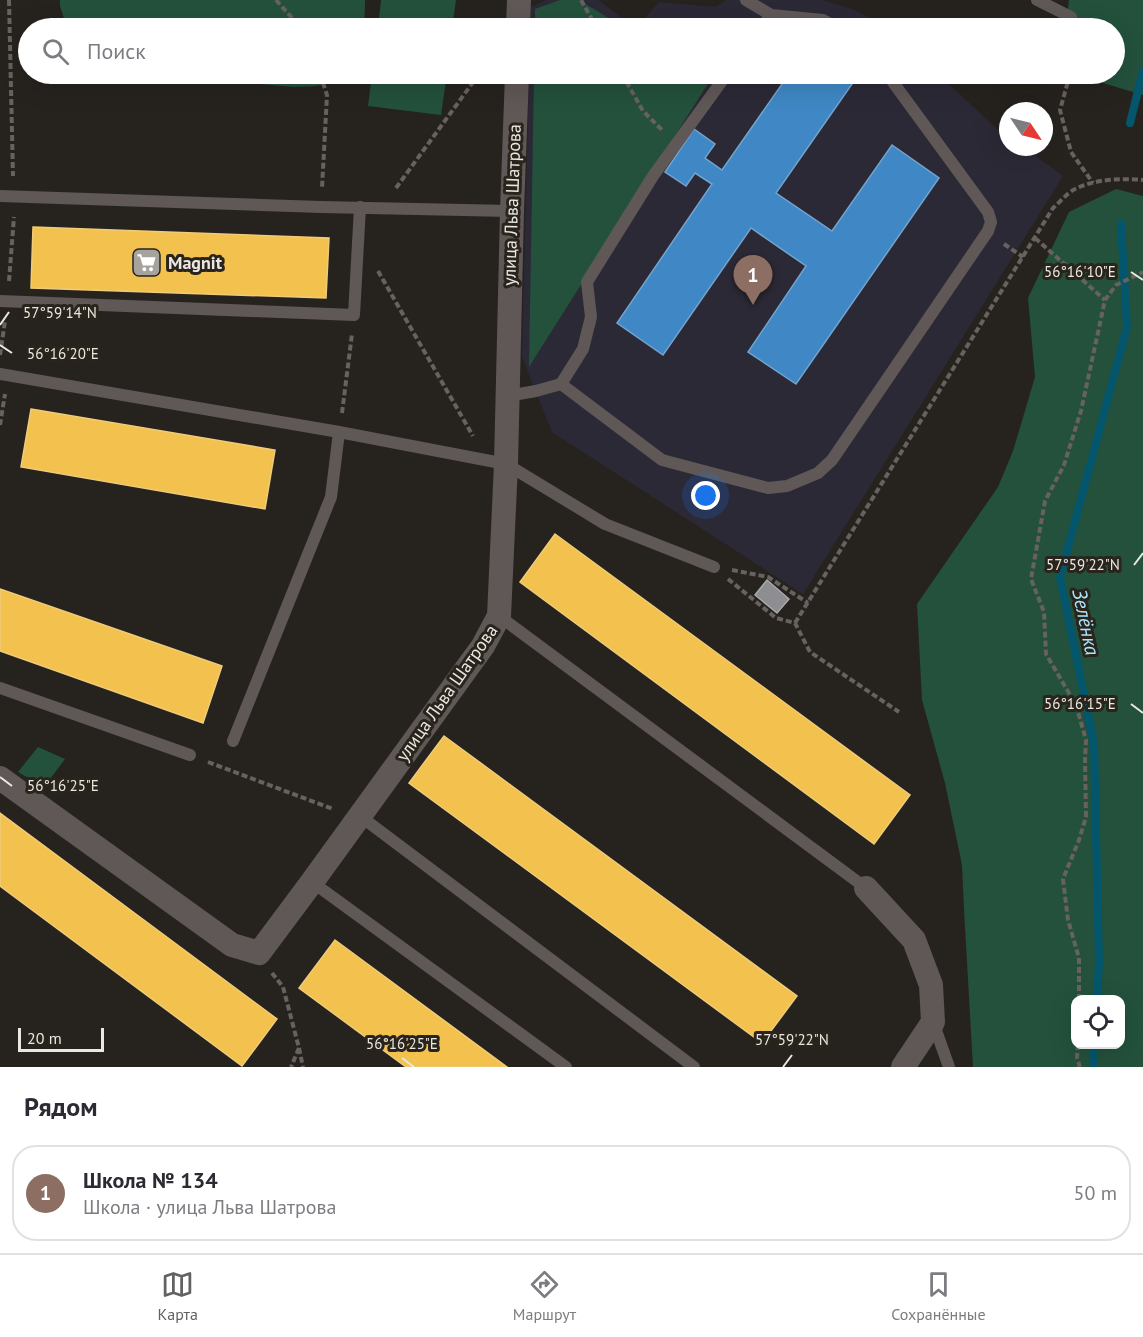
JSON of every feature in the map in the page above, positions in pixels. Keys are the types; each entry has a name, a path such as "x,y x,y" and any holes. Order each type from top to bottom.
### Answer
{"street":[{"path":"518,18 519,0"},
{"name":"улица Льва Шатрова","path":"259,953 483,646 499,616 496,462 507,396 517,84"},
{"path":"0,778 232,945 259,953"},
{"path":"866,888 914,940 931,985 933,1022 903,1067"}],"lane":[{"path":"746,0 771,15 802,18"},
{"path":"1037,0 1071,17"},
{"path":"507,396 536,392 561,384 583,349 591,317 587,282 653,176 720,84"},
{"path":"561,384 662,460 768,488 786,486 818,473 832,460 988,231 991,222 988,212 894,84"},
{"path":"0,196 512,211"},
{"path":"0,301 354,315 360,207"},
{"path":"0,374 339,432 496,462 605,524 714,567"},
{"path":"233,741 331,497 339,432"},
{"path":"499,616 866,888"},
{"path":"0,688 190,755"},
{"path":"359,819 694,1067"},
{"path":"312,882 566,1067"},
{"path":"933,1022 949,1067"}],"path":[{"path":"276,0 292,18"},
{"path":"581,0 591,18"},
{"path":"321,207 327,95 323,84"},
{"path":"382,208 472,84"},
{"path":"628,84 643,111 676,144"},
{"path":"1067,84 1060,110 1071,152 1093,183"},
{"path":"795,623 1053,208 1074,190 1093,183 1143,180"},
{"path":"359,236 496,462"},
{"path":"1035,238 1105,300"},
{"path":"1079,995 1079,958 1068,920 1063,879 1086,817 1086,740 1076,705 1046,654 1044,612 1030,579 1045,501 1064,465 1081,411 1105,300 1116,285 1143,272"},
{"path":"339,432 354,315"},
{"path":"714,567 768,577 808,603"},
{"path":"714,567 776,618 795,623 810,652 899,712"},
{"path":"190,755 359,819"},
{"path":"259,953 283,987 303,1067"},
{"path":"291,1067 299,1048"},
{"path":"1078,1049 1077,1058 1080,1067"}],"shaded area":[{"path":"546,0 598,0 622,18 530,18 531,7"},
{"path":"727,0 821,0 849,8 872,18 645,18 659,2 715,7"},
{"path":"529,84 949,84 999,130 999,156 1035,156 1063,176 803,594 552,432 522,357"}],"green space":[{"path":"60,0 365,0 364,18 64,18"},
{"path":"381,0 456,0 453,18 379,18"},
{"path":"560,0 579,0 609,18 535,18 535,9"},
{"path":"1069,0 1143,0 1143,95 1106,84 1125,84 1125,18 1067,18"},
{"path":"259,84 329,84 315,86"},
{"path":"371,84 446,84 441,115 368,106"},
{"path":"534,84 708,84 529,367"},
{"path":"1116,189 1143,196 1143,1067 973,1067 962,865 945,783 922,700 917,604 998,487 1013,451 1035,377 1028,298 1069,212"},
{"path":"38,747 65,759 44,787 18,772"}],"building: Жильё":[{"path":"33,227 329,238 326,298 31,288"},
{"path":"31,409 275,450 265,509 21,467"},
{"path":"555,534 910,795 874,844 520,582"},
{"path":"0,589 222,666 203,723 0,651"},
{"path":"444,736 797,996 762,1043 409,783"},
{"path":"0,813 277,1019 242,1066 0,886"},
{"path":"335,940 507,1067 406,1067 299,988"}],"building: Школы":[{"path":"782,84 852,84 776,193 832,231 892,145 939,178 796,384 748,352 806,266 751,228 663,355 617,323 712,184 695,173 686,186 665,172 694,129 715,144 705,158 722,170"}],"building: Промзона":[{"path":"767,580 789,599 777,613 755,595"}],"waterway":[{"name":"Зелёнка","path":"1130,123 1143,71"},
{"name":"Зелёнка","path":"1097,995 1099,962 1094,744 1060,577 1127,327 1121,224"},
{"name":"Зелёнка","path":"1094,1049 1094,1067"}],"place":[{"name":"Magnit","path":"147,263"},
{"name":"Школа № 134","path":"753,305"}]}
